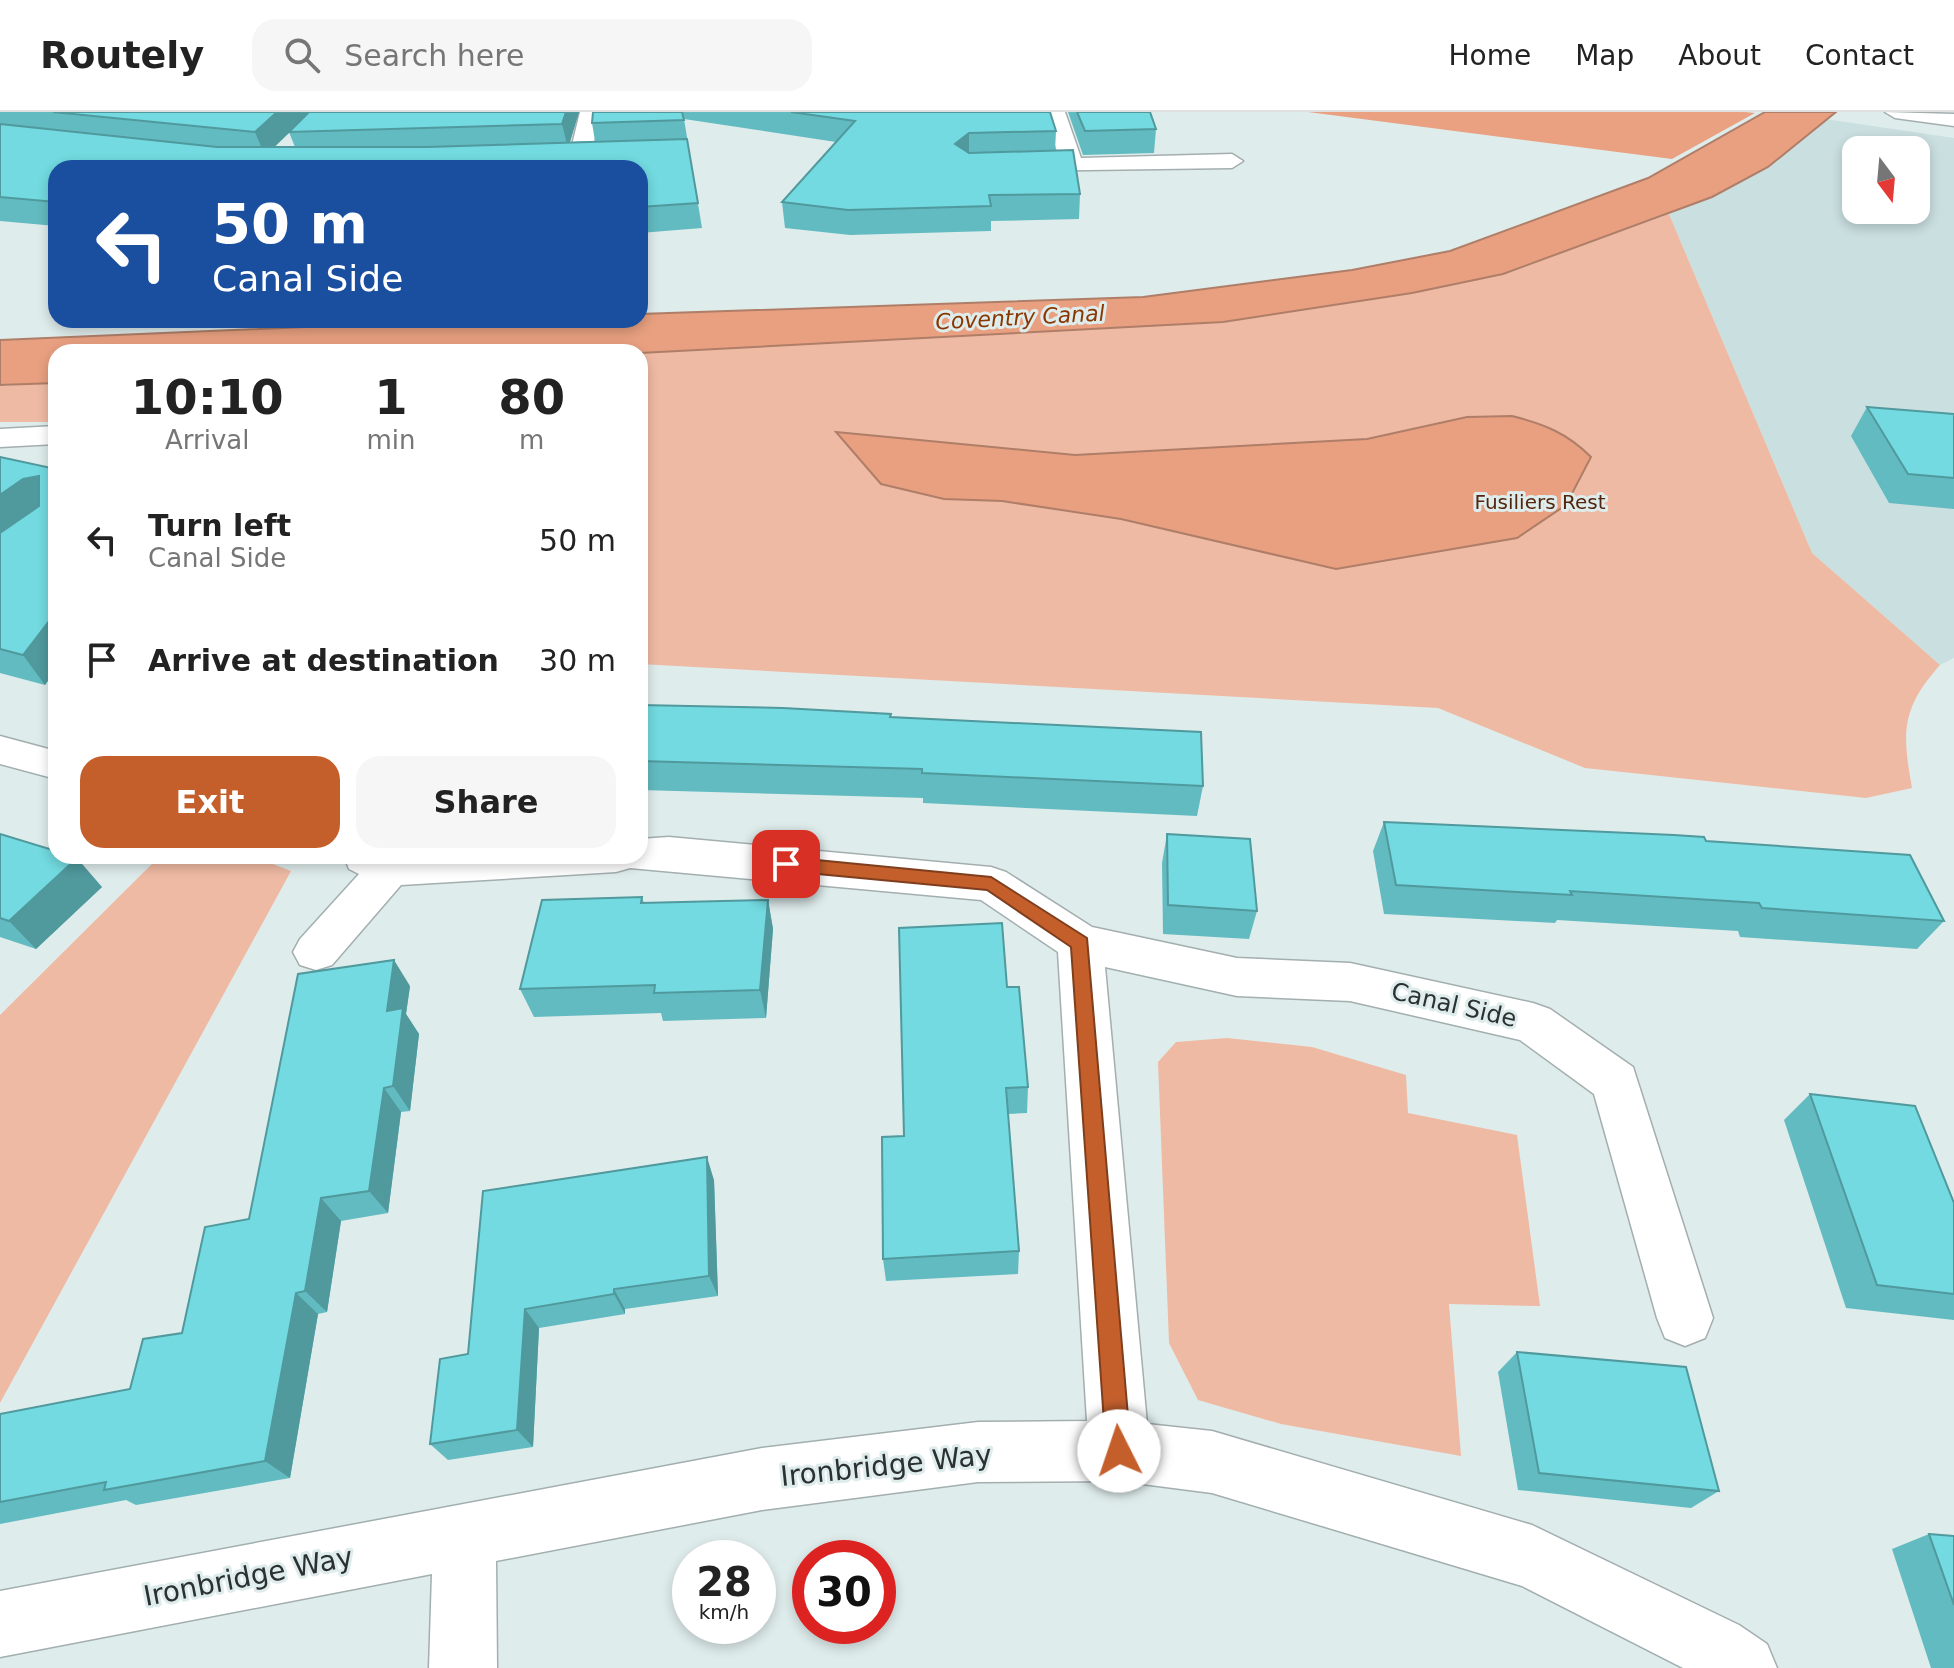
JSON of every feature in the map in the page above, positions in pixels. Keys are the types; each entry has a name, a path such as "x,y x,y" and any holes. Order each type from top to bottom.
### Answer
{"main road":[{"path":"552,158 588,157 590,112"},
{"path":"1055,112 1072,165"},
{"path":"1895,112 1954,120"},
{"path":"985,167 1232,161"},
{"path":"0,438 48,435"},
{"path":"0,750 48,763"},
{"name":"Canal Side","path":"648,854 669,853 991,884 1080,943 1237,977 1350,982 1533,1023 1615,1082 1685,1318"},
{"path":"316,952 374,864"},
{"path":"1080,943 1119,1451"},
{"name":"Ironbridge Way","path":"0,1624 762,1479 978,1452 1119,1451 1212,1462 1532,1557 1725,1662"},
{"path":"463,1668 464,1536"}],"shaded area":[{"path":"1308,112 1745,112 1755,113 1672,159"},
{"path":"1825,119 1954,138 1954,658 1940,665 1812,553 1669,214 1712,197 1794,145"}],"green space":[{"name":"Fusiliers Rest","path":"1669,214 1812,553 1940,665 1911,708 1906,736 1912,788 1866,798 1585,768 1438,708 648,664 648,353 1223,322 1412,293 1503,274"},
{"path":"48,383 48,422 0,422 0,386"},
{"path":"152,864 273,864 291,871 0,1403 0,1015"},
{"path":"1227,1038 1312,1047 1406,1075 1408,1113 1517,1135 1540,1306 1449,1304 1461,1456 1281,1424 1198,1400 1169,1343 1158,1062 1176,1042"}],"water":[{"name":"Coventry Canal","path":"1765,112 1836,112 1768,167 1712,197 1503,274 1412,293 1223,322 648,353 648,344 48,344 48,383 0,385 0,340 281,328 648,328 648,314 1143,297 1352,270 1450,251 1648,178"},
{"path":"1512,416 1554,430 1591,457 1566,505 1517,538 1336,569 1121,519 1002,501 944,499 881,484 836,432 1075,455 1367,439 1467,417"}],"building":[{"path":"53,112 277,112 255,132"},
{"path":"309,112 566,112 562,124 289,132"},
{"path":"593,112 682,112 684,120 592,123"},
{"path":"791,112 1050,112 1056,131 969,133 955,144 969,153 1073,150 1080,194 989,195 991,206 848,210 782,202 855,121"},
{"path":"1077,112 1150,112 1156,129 1085,131"},
{"path":"0,124 217,147 427,147 687,139 698,203 648,206 648,160 48,160 48,201 0,197"},
{"path":"1867,407 1954,414 1954,478 1908,474"},
{"path":"0,457 48,467 48,622 23,655 0,649 0,533 39,506 39,476 23,479 0,495"},
{"path":"648,705 783,708 891,714 890,717 1201,732 1203,786 922,773 922,769 648,761"},
{"path":"1384,822 1674,835 1704,837 1706,841 1910,855 1944,921 1762,908 1759,903 1570,891 1572,895 1396,885"},
{"path":"0,834 48,849 48,864 71,864 9,921 0,918"},
{"path":"1167,834 1250,839 1257,911 1168,905"},
{"path":"642,897 641,903 768,900 760,990 654,993 655,985 520,989 542,900"},
{"path":"1002,923 1007,987 1019,987 1028,1087 1006,1088 1019,1251 883,1259 882,1137 904,1136 899,928"},
{"path":"394,960 387,1011 403,1008 393,1086 384,1088 369,1191 321,1198 305,1291 296,1293 265,1461 104,1490 106,1482 0,1502 0,1414 130,1389 143,1339 182,1333 205,1227 249,1219 298,974"},
{"path":"1810,1094 1915,1106 1954,1203 1954,1294 1877,1285"},
{"path":"707,1157 709,1276 614,1289 614,1294 525,1309 517,1430 430,1444 440,1359 468,1354 483,1191"},
{"path":"1517,1352 1686,1367 1719,1491 1539,1473"},
{"path":"1929,1534 1954,1536 1954,1605"}],"route":[{"path":"786,864 991,884 1080,943 1119,1451"}]}
